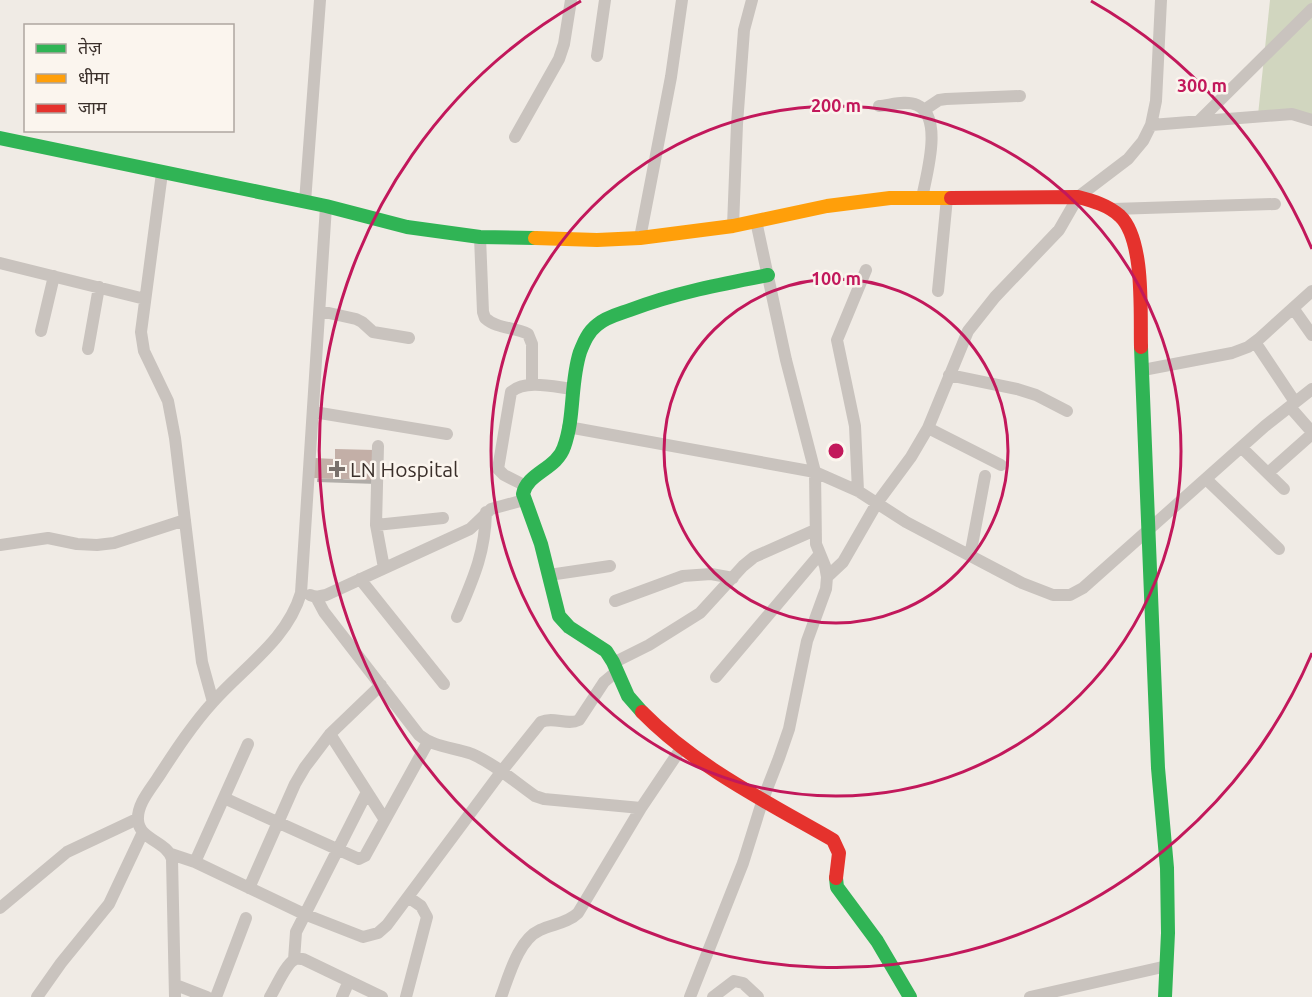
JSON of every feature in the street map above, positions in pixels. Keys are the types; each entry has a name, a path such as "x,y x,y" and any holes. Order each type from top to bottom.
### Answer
{"street":[{"path":"305,202 320,0"},
{"path":"515,137 559,59 564,44 571,0"},
{"path":"597,56 604,0"},
{"path":"640,238 671,77 682,0"},
{"path":"733,226 744,30 752,0"},
{"path":"827,577 843,562 877,503 911,457 928,428 962,343 972,325 995,297 1059,230 1078,197 1128,159 1143,141 1151,125 1156,101 1161,0"},
{"path":"1199,121 1312,9"},
{"path":"924,110 946,99 1020,96"},
{"path":"879,106 908,103 917,105 929,118 932,133 922,198"},
{"path":"1151,125 1292,114 1312,120"},
{"path":"0,138 326,206 407,227 480,237 585,240 640,238 733,226 827,206 890,198 1078,197 1113,209 1275,204"},
{"path":"162,173 141,332 142,344 168,401 202,662 213,702"},
{"path":"938,291 947,198"},
{"path":"326,206 301,593 291,617 269,646 213,702 172,755 142,802 137,819 143,832 171,854 195,862 304,914 363,937 378,933 387,925 541,722 550,719 571,722 579,720 615,667 700,614 754,557 814,530"},
{"path":"1113,209 1127,225 1136,248 1143,370 1158,768 1167,868 1165,997"},
{"path":"690,997 743,863 763,799 789,729 807,641 826,589 825,566 819,555 814,530 814,472 756,221"},
{"path":"480,237 485,318 496,325 528,334 532,344 532,385"},
{"path":"0,263 145,299"},
{"path":"858,491 855,426 837,340 866,270"},
{"path":"768,274 683,291 648,302 605,320 595,327 583,344 578,358 563,451 558,460 547,470 524,485 522,489 524,500 541,544 559,616 564,624 600,645 608,653 624,691 633,704 682,747 833,840 839,847 841,855 837,887 877,941 910,997"},
{"path":"41,331 54,276"},
{"path":"88,349 99,287"},
{"path":"1143,370 1232,353 1248,347 1312,291"},
{"path":"1293,308 1312,335"},
{"path":"320,311 356,319 372,332 409,338"},
{"path":"1255,342 1312,433 1268,473"},
{"path":"949,375 1017,388 1067,411"},
{"path":"524,485 500,473 497,465 509,396 514,389 532,385 572,389"},
{"path":"568,427 814,472 858,491 906,522 1022,583 1053,595 1070,595 1083,588 1312,389"},
{"path":"314,412 447,434"},
{"path":"928,428 1001,465"},
{"path":"378,446 376,525 384,568"},
{"path":"1242,448 1284,489"},
{"path":"970,556 985,476"},
{"path":"1207,480 1279,549"},
{"path":"301,593 316,597 326,595 470,529 486,512 492,509 524,500"},
{"path":"457,617 480,561 486,534 486,512"},
{"path":"376,525 443,518"},
{"path":"0,545 48,538 87,544 114,543 185,520"},
{"path":"716,677 819,555"},
{"path":"549,575 610,566"},
{"path":"615,601 683,576 711,574 733,578"},
{"path":"360,579 444,684"},
{"path":"316,597 324,612 420,735 428,742 470,754 544,799 641,808"},
{"path":"249,888 295,784 330,734 381,685"},
{"path":"330,734 385,820"},
{"path":"224,798 356,859 362,859 428,742"},
{"path":"195,862 248,744"},
{"path":"501,997 520,951 536,932 572,919 578,913 641,808 682,747"},
{"path":"270,997 294,960 294,941 304,914 367,792"},
{"path":"0,908 67,852 137,819"},
{"path":"37,997 61,963 110,904 143,832"},
{"path":"171,854 176,991 207,997"},
{"path":"406,997 427,917 421,906 408,897"},
{"path":"216,997 246,918"},
{"path":"294,960 303,959 382,997"},
{"path":"1030,997 1167,966"},
{"path":"342,997 349,981"},
{"path":"713,997 735,981 742,983 758,997"}],"green space":[{"path":"1270,0 1312,0 1312,123 1303,116 1258,115"}],"building":[{"path":"335,449 375,450 373,480 313,478 314,458 335,459"}],"traffic: fast":[{"path":"0,138 326,206 407,227 480,237 535,238"},
{"path":"642,712 628,696 606,651 569,627 559,616 541,544 523,494 530,481 555,461 564,447 570,424 580,352 594,328 613,316 664,299 768,275"},
{"path":"1141,347 1158,768 1167,868 1168,933 1165,997"},
{"path":"836,878 837,887 877,941 910,997"}],"traffic: slow":[{"path":"535,238 597,240 640,238 733,226 827,206 890,198 951,198"}],"traffic: jam":[{"path":"951,198 1078,197 1115,212 1128,227 1134,242 1140,278 1141,347"},
{"path":"642,712 663,732 709,767 833,840 839,853 836,878"}],"place":[{"name":"LN Hospital","path":"337,469"}]}
